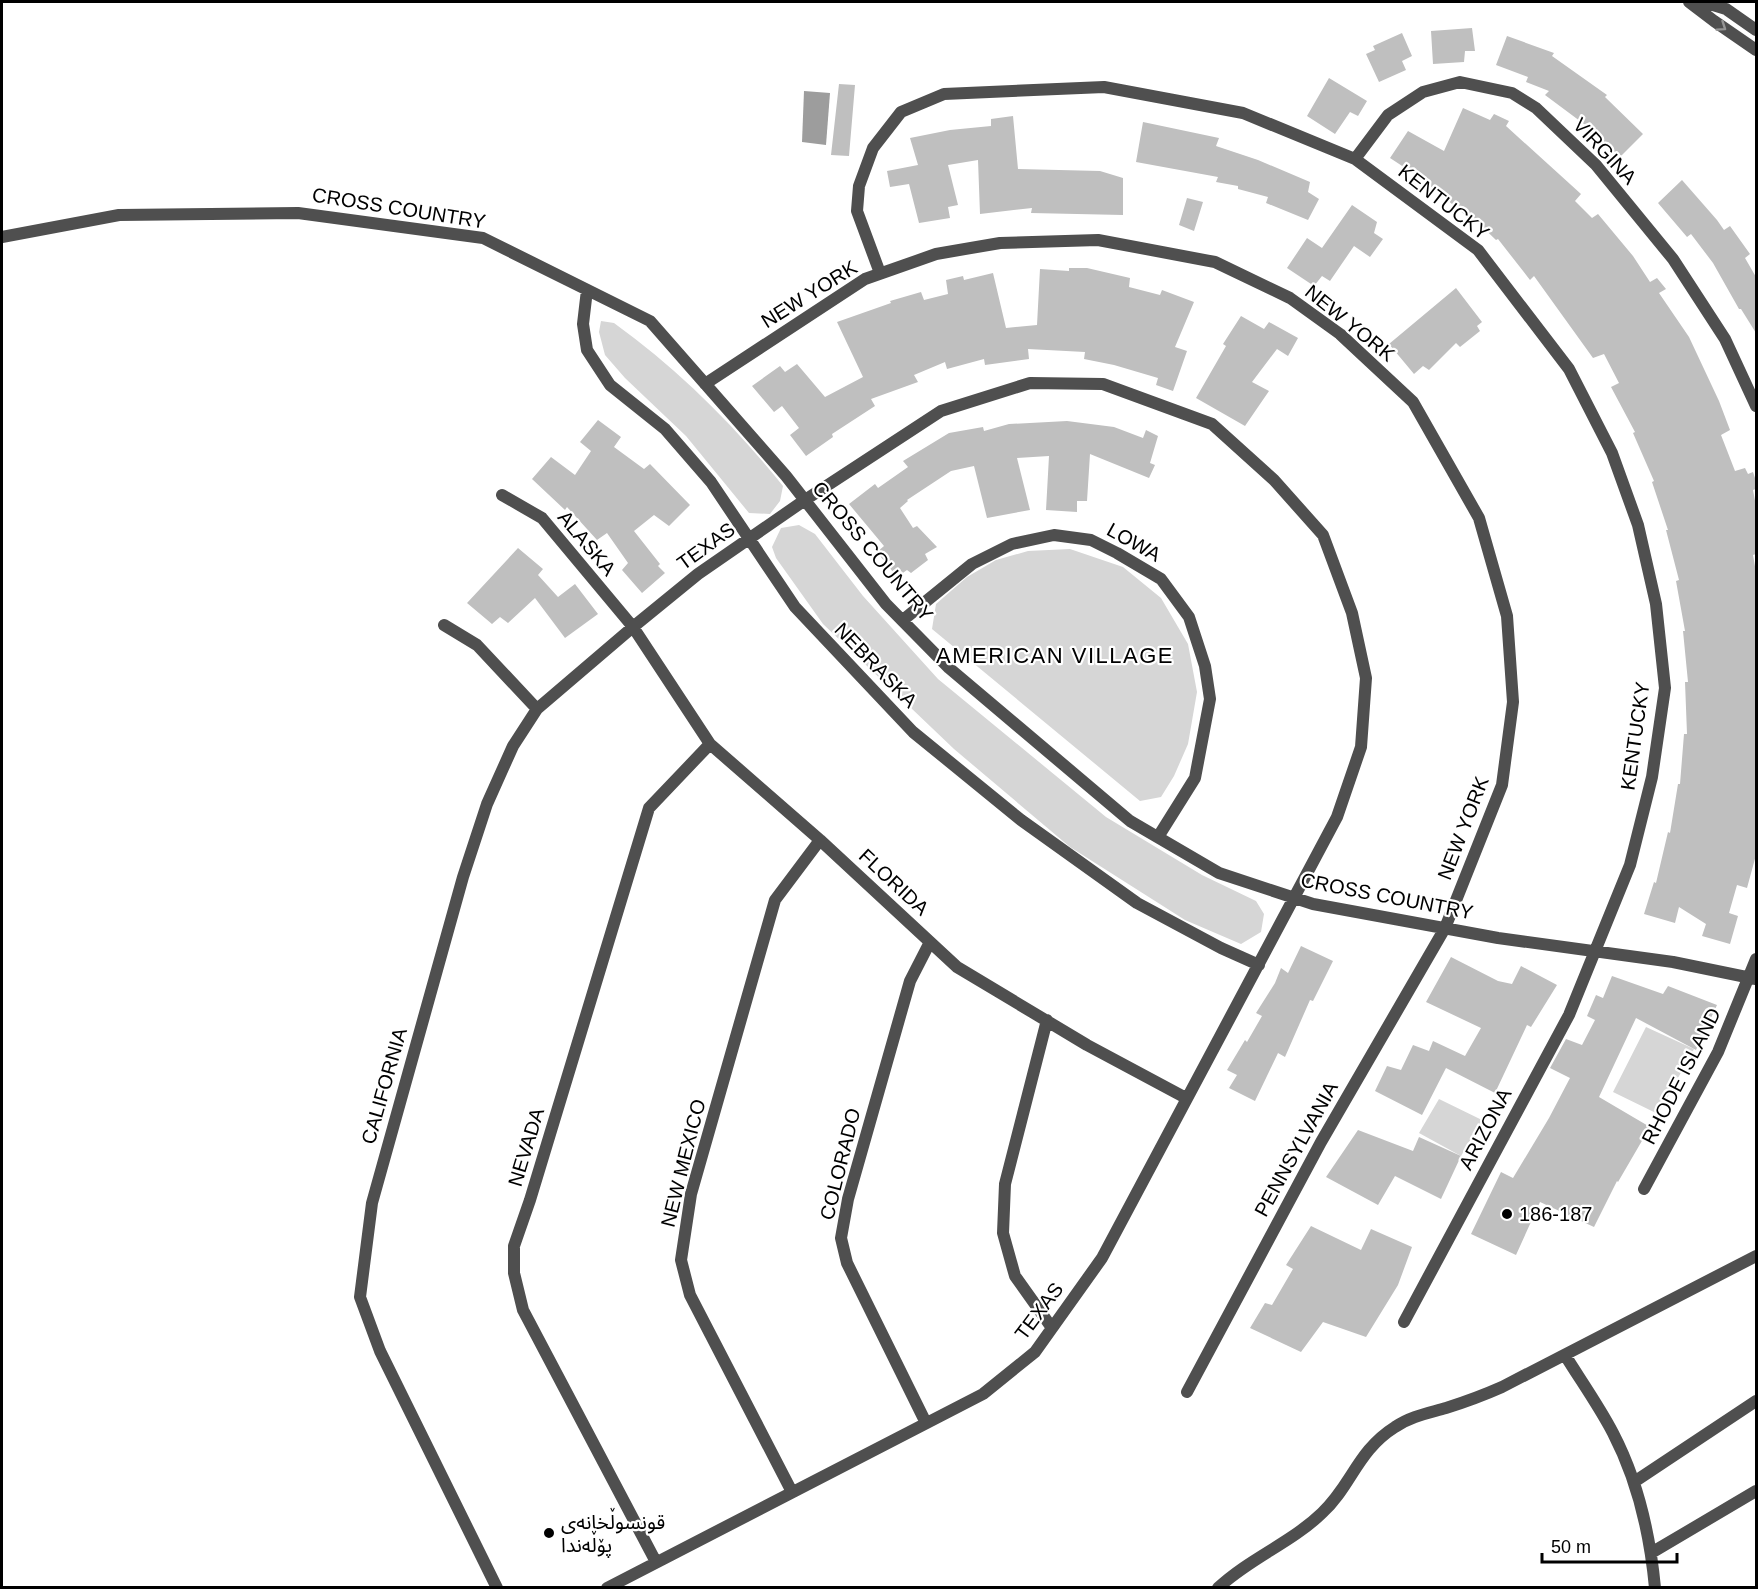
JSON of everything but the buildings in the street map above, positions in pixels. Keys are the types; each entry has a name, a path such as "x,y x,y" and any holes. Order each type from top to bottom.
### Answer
{"street":[{"path":"1689,2 1756,50"},
{"path":"1703,2 1728,5 1756,30"},
{"name":"VIRGINA","path":"1354,159 1388,115 1423,92 1460,82 1512,93 1536,108 1596,165 1673,259 1725,339 1756,406"},
{"name":"KENTUCKY","path":"880,273 857,211 859,186 873,148 901,112 944,94 1104,87 1244,113 1354,159 1478,250 1569,369 1612,453 1638,525 1656,604 1665,688 1652,777 1630,865 1595,952"},
{"name":"CROSS COUNTRY","path":"2,237 119,215 298,213 483,238 650,321 786,476 886,604 949,668 1130,821 1219,873 1313,904 1445,928 1673,962 1753,979"},
{"name":"NEW YORK","path":"705,384 865,279 936,254 1000,243 1098,240 1215,262 1290,298 1340,334 1413,402 1479,518 1507,616 1513,702 1502,785 1445,928"},
{"name":"NEBRASKA","path":"587,290 583,324 587,350 610,385 665,429 711,482 795,607 913,732 1021,819 1137,903 1221,948 1259,965"},
{"name":"TEXAS","path":"607,1587 983,1394 1035,1352 1102,1258 1338,817 1360,747 1366,678 1352,613 1323,535 1274,480 1212,424 1103,384 1030,383 941,411 805,500 698,574 633,627"},
{"name":"ALASKA","path":"502,495 542,518 633,627"},
{"name":"LOWA","path":"903,620 972,564 1012,544 1054,535 1091,540 1161,579 1189,617 1205,666 1210,699 1195,778 1158,837"},
{"path":"444,625 477,645 537,709"},
{"name":"CALIFORNIA","path":"497,1587 380,1351 360,1297 372,1203 463,877 487,804 513,746 537,709 633,627"},
{"name":"FLORIDA","path":"633,627 710,744 820,840 957,967 1186,1098"},
{"name":"NEVADA","path":"656,1562 523,1310 514,1273 514,1246 534,1189 649,808 710,744"},
{"name":"NEW MEXICO","path":"792,1492 690,1295 681,1260 691,1194 775,900 820,840"},
{"name":"PENNSYLVANIA","path":"1187,1392 1321,1142 1445,928"},
{"name":"COLORADO","path":"926,1423 847,1263 841,1238 848,1199 910,981 930,942"},
{"name":"ARIZONA","path":"1404,1322 1569,1015 1595,952"},
{"path":"1753,979 1756,959"},
{"name":"RHODE ISLAND","path":"1644,1189 1718,1052 1753,979"},
{"path":"1047,1020 1005,1184 1003,1233 1015,1276 1052,1328"},
{"path":"1218,1587 1264,1553 1297,1534 1324,1512 1343,1488 1359,1460 1396,1426 1417,1416 1480,1396 1565,1355 1756,1256"},
{"path":"1565,1355 1612,1432 1634,1482 1651,1553 1655,1587"},
{"path":"1634,1482 1756,1401"},
{"path":"1651,1553 1756,1491"}],"shaded area":[{"path":"804,91 830,93 826,145 802,142"},
{"path":"601,321 614,323 661,359 725,420 764,463 783,486 780,501 770,514 749,513 686,436 625,378 605,355 599,332"},
{"path":"799,525 815,534 863,596 938,679 1106,817 1202,875 1256,901 1264,914 1261,932 1241,944 1185,920 1070,847 954,749 823,624 776,558 772,547 781,528"},
{"path":"1070,549 1123,567 1161,598 1188,644 1197,692 1188,744 1174,776 1161,797 1140,801 932,629 936,604 967,577 996,560 1028,551"},
{"path":"1646,1027 1694,1049 1658,1114 1613,1092"},
{"path":"1439,1099 1482,1120 1461,1156 1419,1133"}],"place":[{"name":"186-187","path":"1507,1214"},
{"name":"قونسوڵخانەی پۆڵەندا","path":"549,1533"}],"district":[{"name":"AMERICAN VILLAGE","path":"1055,655"}]}
